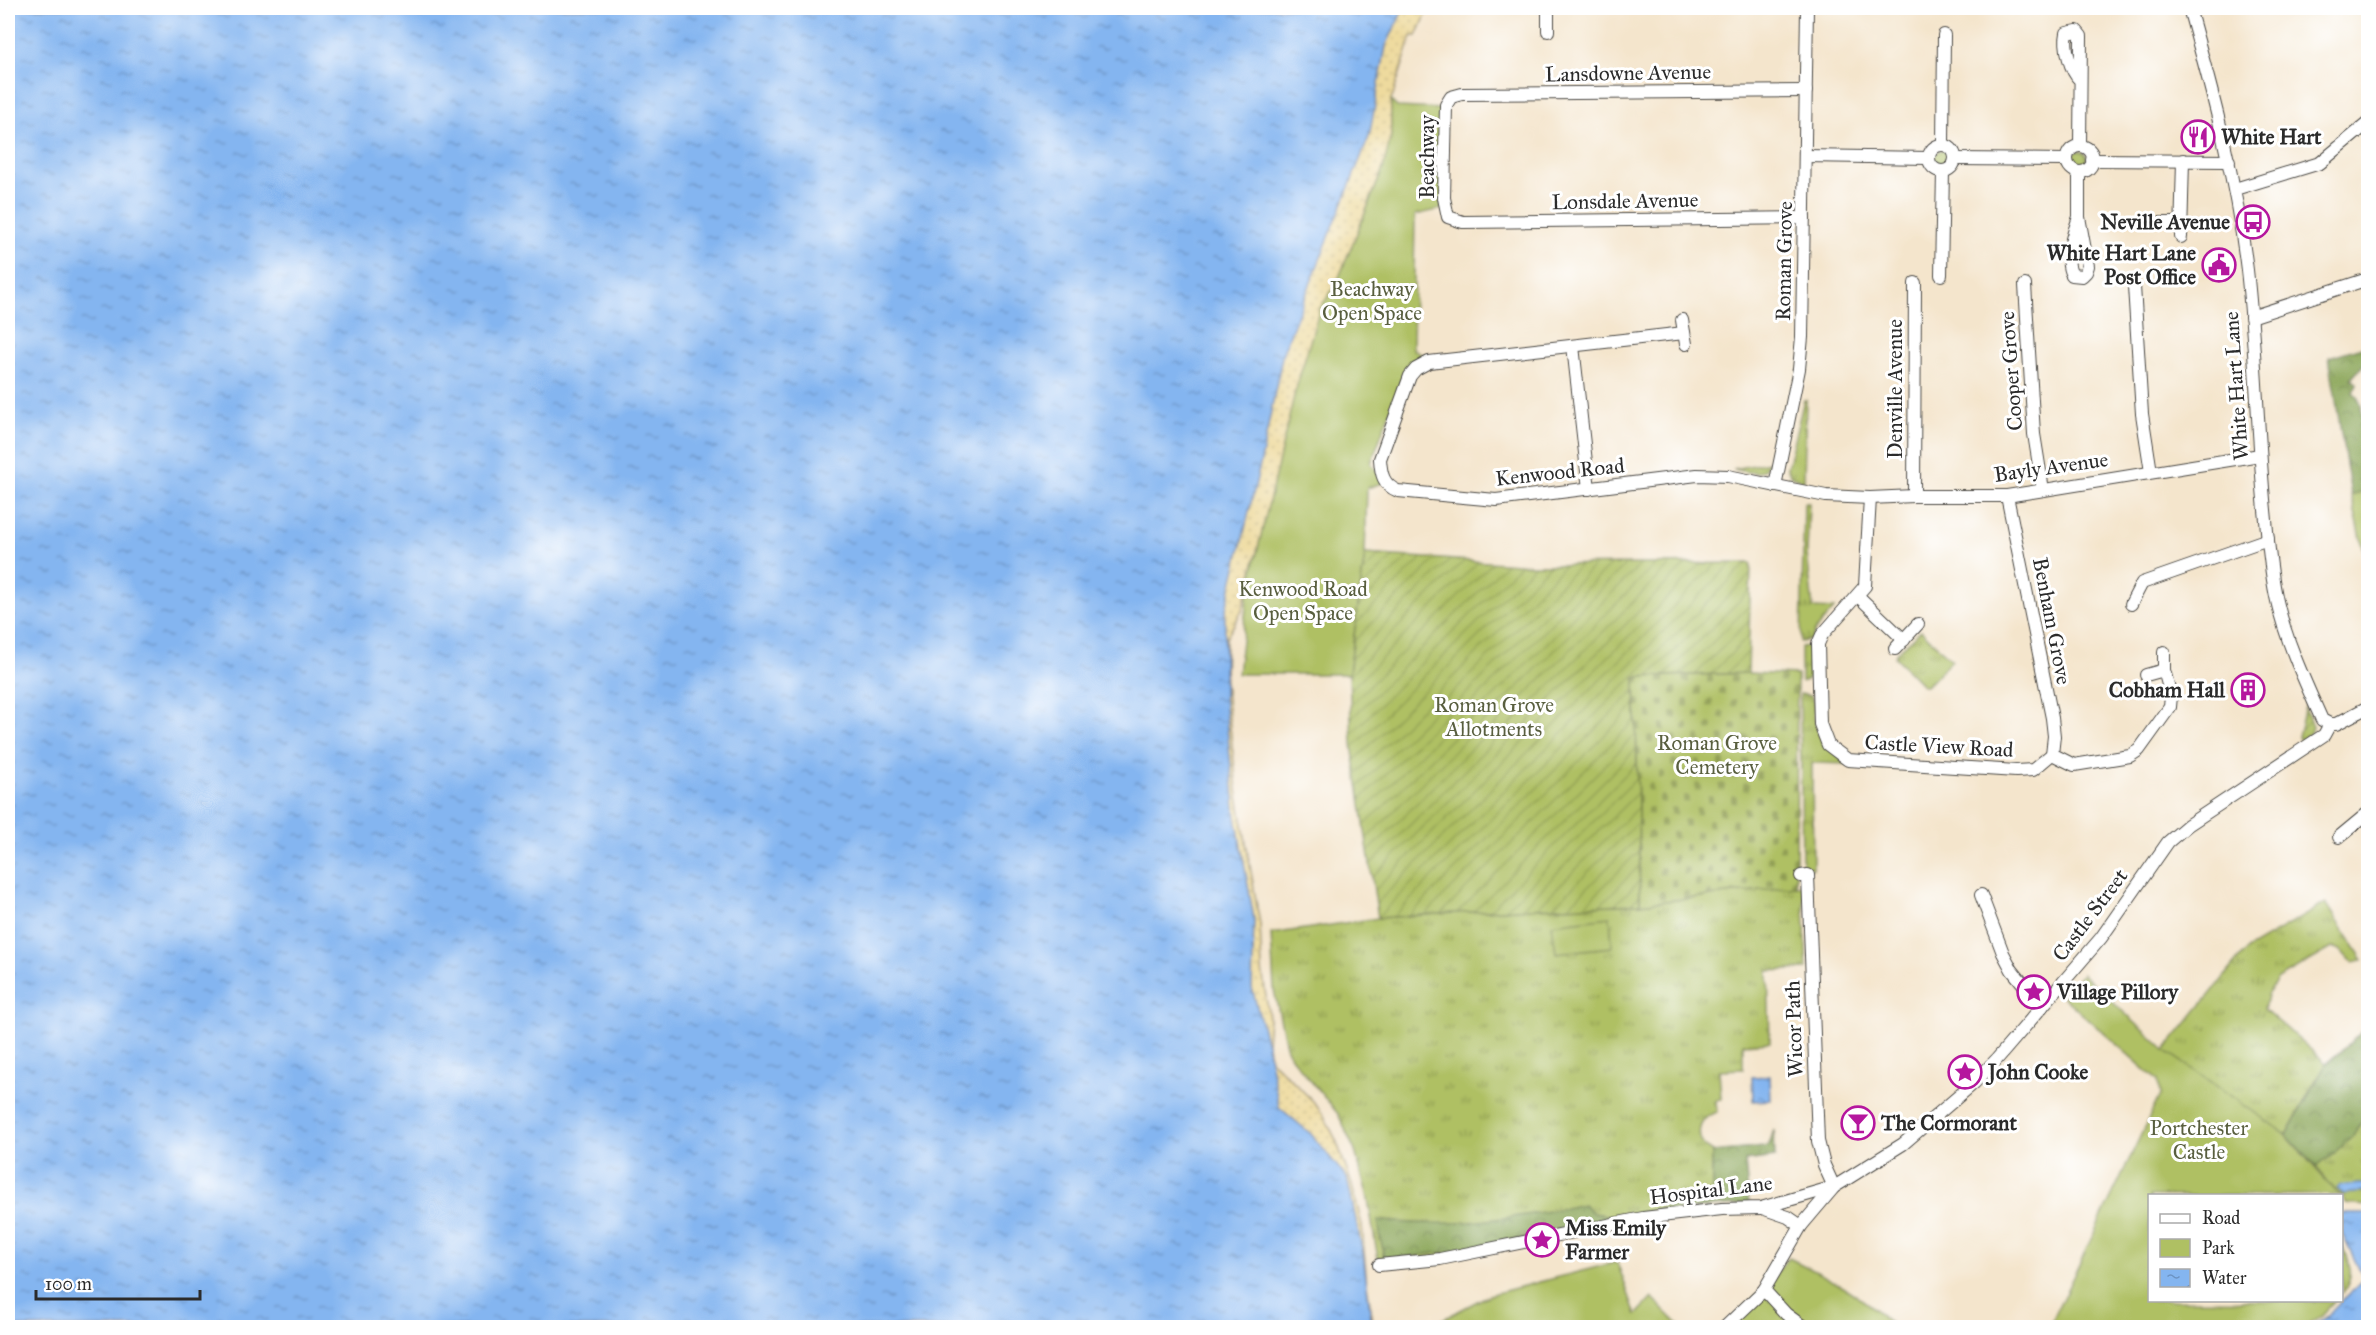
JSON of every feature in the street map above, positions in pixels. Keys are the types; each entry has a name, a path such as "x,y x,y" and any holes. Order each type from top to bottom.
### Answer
{"street":[{"path":"1548,8 1548,31"},
{"name":"Roman Grove","path":"1774,486 1799,369 1802,337 1807,8"},
{"name":"White Hart Lane","path":"2188,8 2235,189 2251,317 2260,455 2277,601 2285,629 2322,720 2330,724"},
{"path":"1943,145 1944,35"},
{"path":"2080,80 2080,146"},
{"name":"Lansdowne Avenue","path":"1451,97 1462,94 1806,91"},
{"name":"Beachway","path":"1448,217 1444,198 1446,105 1451,97"},
{"path":"2235,189 2320,164 2368,123"},
{"path":"1929,158 1933,149 1943,145"},
{"path":"1929,158 1934,168 1943,171 1950,168 1955,159 1952,150 1943,145"},
{"path":"2080,146 2089,150 2092,160 2089,168 2079,172 2070,168 2067,160 2069,151 2080,146"},
{"path":"1805,156 1929,158"},
{"path":"1955,159 2067,160"},
{"path":"2092,160 2229,161"},
{"path":"2181,237 2183,160"},
{"path":"1941,275 1943,171"},
{"path":"2079,172 2079,217"},
{"name":"Lonsdale Avenue","path":"1448,217 1463,222 1804,218"},
{"path":"2159,223 2181,223"},
{"path":"2251,317 2368,279"},
{"name":"Denville Avenue","path":"1914,496 1915,283"},
{"name":"Cooper Grove","path":"2025,285 2034,434 2043,489"},
{"path":"2134,286 2142,414 2151,472"},
{"name":"Kenwood Road","path":"1684,332 1429,362 1416,369 1410,376 1380,459 1381,471 1390,488 1398,491 1496,500 1697,475 1728,476 1774,486"},
{"path":"1572,346 1589,489"},
{"name":"Bayly Avenue","path":"1774,486 1826,496 1870,498 2007,496 2260,455"},
{"name":"Benham Grove","path":"2007,496 2052,718 2054,736 2052,754"},
{"name":"Castle View Road","path":"1870,498 1867,581 1858,596 1822,635 1818,644 1820,724 1828,745 1848,760 2016,771 2033,770 2052,754"},
{"path":"2131,604 2142,583 2268,539"},
{"path":"1858,596 1900,645 1918,624"},
{"path":"2052,754 2074,765 2130,756 2139,750 2170,707 2171,696 2164,670 2164,652"},
{"path":"2146,675 2164,670"},
{"path":"2330,724 2341,723 2363,710"},
{"name":"Castle Street","path":"1724,1328 1764,1290 1801,1226 1834,1187 1903,1144 1958,1097 1997,1059 2101,938 2168,842 2188,825 2324,735 2330,724"},
{"path":"2339,837 2368,813"},
{"name":"Wicor Path","path":"1801,876 1808,875 1818,1141 1827,1173 1834,1187"},
{"path":"1981,895 2008,963 2016,977 2042,1007"},
{"name":"Hospital Lane","path":"1379,1265 1440,1259 1643,1218 1712,1210 1761,1208 1834,1187"},
{"path":"1761,1208 1780,1214 1801,1226"},
{"path":"1764,1290 1786,1314 1805,1328"}],"green space":[{"name":"Kenwood Road Open Space","path":"1391,101 1397,107 1442,109 1442,209 1415,215 1413,349 1423,355 1407,365 1371,463 1385,482 1367,488 1365,554 1349,674 1238,674 1248,591 1295,392 1320,308 1336,285 1383,169 1391,137"},
{"path":"1942,150 1948,152 1950,158 1948,164 1942,166 1936,164 1934,158 1936,152"},
{"path":"2079,151 2087,159 2079,167 2071,159"},
{"path":"2368,345 2368,364 2364,364 2351,379 2357,384 2353,392 2361,405 2362,421 2368,425 2368,491 2351,495 2329,357"},
{"path":"1804,400 1806,400 1804,481 1791,476 1787,468"},
{"path":"1769,462 1762,470 1754,473 1733,469"},
{"path":"2368,490 2368,568 2351,495"},
{"path":"1804,503 1809,503 1807,553 1813,608 1834,609 1815,631 1811,640 1801,642"},
{"name":"Roman Grove Allotments","path":"1365,554 1534,565 1751,563 1748,673 1635,677 1640,904 1530,908 1378,918 1352,744 1349,674"},
{"path":"1921,630 1952,660 1926,686 1923,686 1895,657 1896,653"},
{"path":"1811,646 1811,673 1806,680 1801,682 1801,647"},
{"name":"Roman Grove Cemetery","path":"1748,673 1797,675 1796,886 1640,904 1635,677"},
{"path":"1800,694 1812,698 1821,739 1849,764 1812,763 1813,868 1802,868"},
{"path":"2305,707 2312,727 2310,733 2300,740 2298,737"},
{"path":"1803,885 1807,969 1768,971 1770,1042 1743,1044 1743,1069 1719,1070 1721,1099 1716,1100 1717,1112 1705,1119 1701,1125 1702,1142 1712,1152 1712,1193 1688,1203 1440,1259 1379,1265 1367,1194 1355,1151 1338,1114 1291,1057 1286,1046 1274,990 1271,934 1378,918 1530,908 1640,904"},
{"path":"2326,903 2363,960 2352,962 2341,951 2332,948 2278,979 2267,995 2264,1009 2326,1063 2368,1029 2368,1206 2345,1204 2343,1194 2338,1194 2316,1167 2319,1074 2286,1135 2165,1050 2247,949"},
{"path":"1610,917 1612,947 1556,953 1552,924"},
{"name":"Portchester Castle","path":"2082,974 2166,1051 2284,1133 2338,1194 2148,1194 2148,1302 2334,1302 2322,1315 2303,1327 2049,1327 2160,1095 2158,1081 2063,997"},
{"path":"2368,1027 2368,1111 2352,1138 2316,1167 2286,1135 2326,1064"},
{"path":"1774,1130 1775,1157 1745,1161 1749,1204 1645,1213 1705,1198 1712,1193 1712,1152 1765,1147 1769,1145"},
{"path":"1584,1204 1593,1213 1624,1218 1451,1251 1384,1260 1378,1220 1430,1223 1482,1221"},
{"path":"2343,1249 2350,1270 2343,1292"},
{"path":"1789,1258 1845,1288 1894,1327 1728,1328"},
{"path":"1617,1262 1636,1315 1652,1298 1681,1327 1428,1327 1489,1295"}],"sand":[{"path":"1383,8 1429,8 1417,36 1412,36 1391,101 1391,137 1383,169 1336,285 1331,291 1263,528 1242,611 1226,638 1225,681 1237,790 1260,924 1262,969 1269,1018 1267,1044 1271,1060 1313,1101 1324,1116 1336,1140 1351,1182 1362,1225 1367,1286 1374,1327 1362,1327 1279,1107 1252,988 1214,628 1272,371"}],"water":[{"path":"8,8 1404,8 1386,46 1369,137 1283,352 1261,461 1225,613 1224,696 1236,818 1254,919 1252,988 1267,1044 1279,1107 1311,1134 1347,1178 1363,1253 1372,1327 8,1327"},
{"path":"1770,1076 1771,1100 1753,1101 1752,1077"},
{"path":"2368,1184 2368,1192 2342,1194 2337,1189 2340,1186"},
{"path":"2343,1214 2368,1214 2368,1327 2310,1327 2343,1302 2364,1279 2343,1236"}],"place":[{"name":"White Hart","path":"2198,137"},
{"name":"Neville Avenue","path":"2253,222"},
{"name":"White Hart Lane Post Office","path":"2219,265"},
{"name":"Cobham Hall","path":"2248,690"},
{"name":"Village Pillory","path":"2034,992"},
{"name":"John Cooke","path":"1965,1072"},
{"name":"The Cormorant","path":"1858,1123"},
{"name":"Miss Emily Farmer","path":"1542,1240"}],"park label":[{"name":"Beachway Open Space","path":"1372,301"}]}
